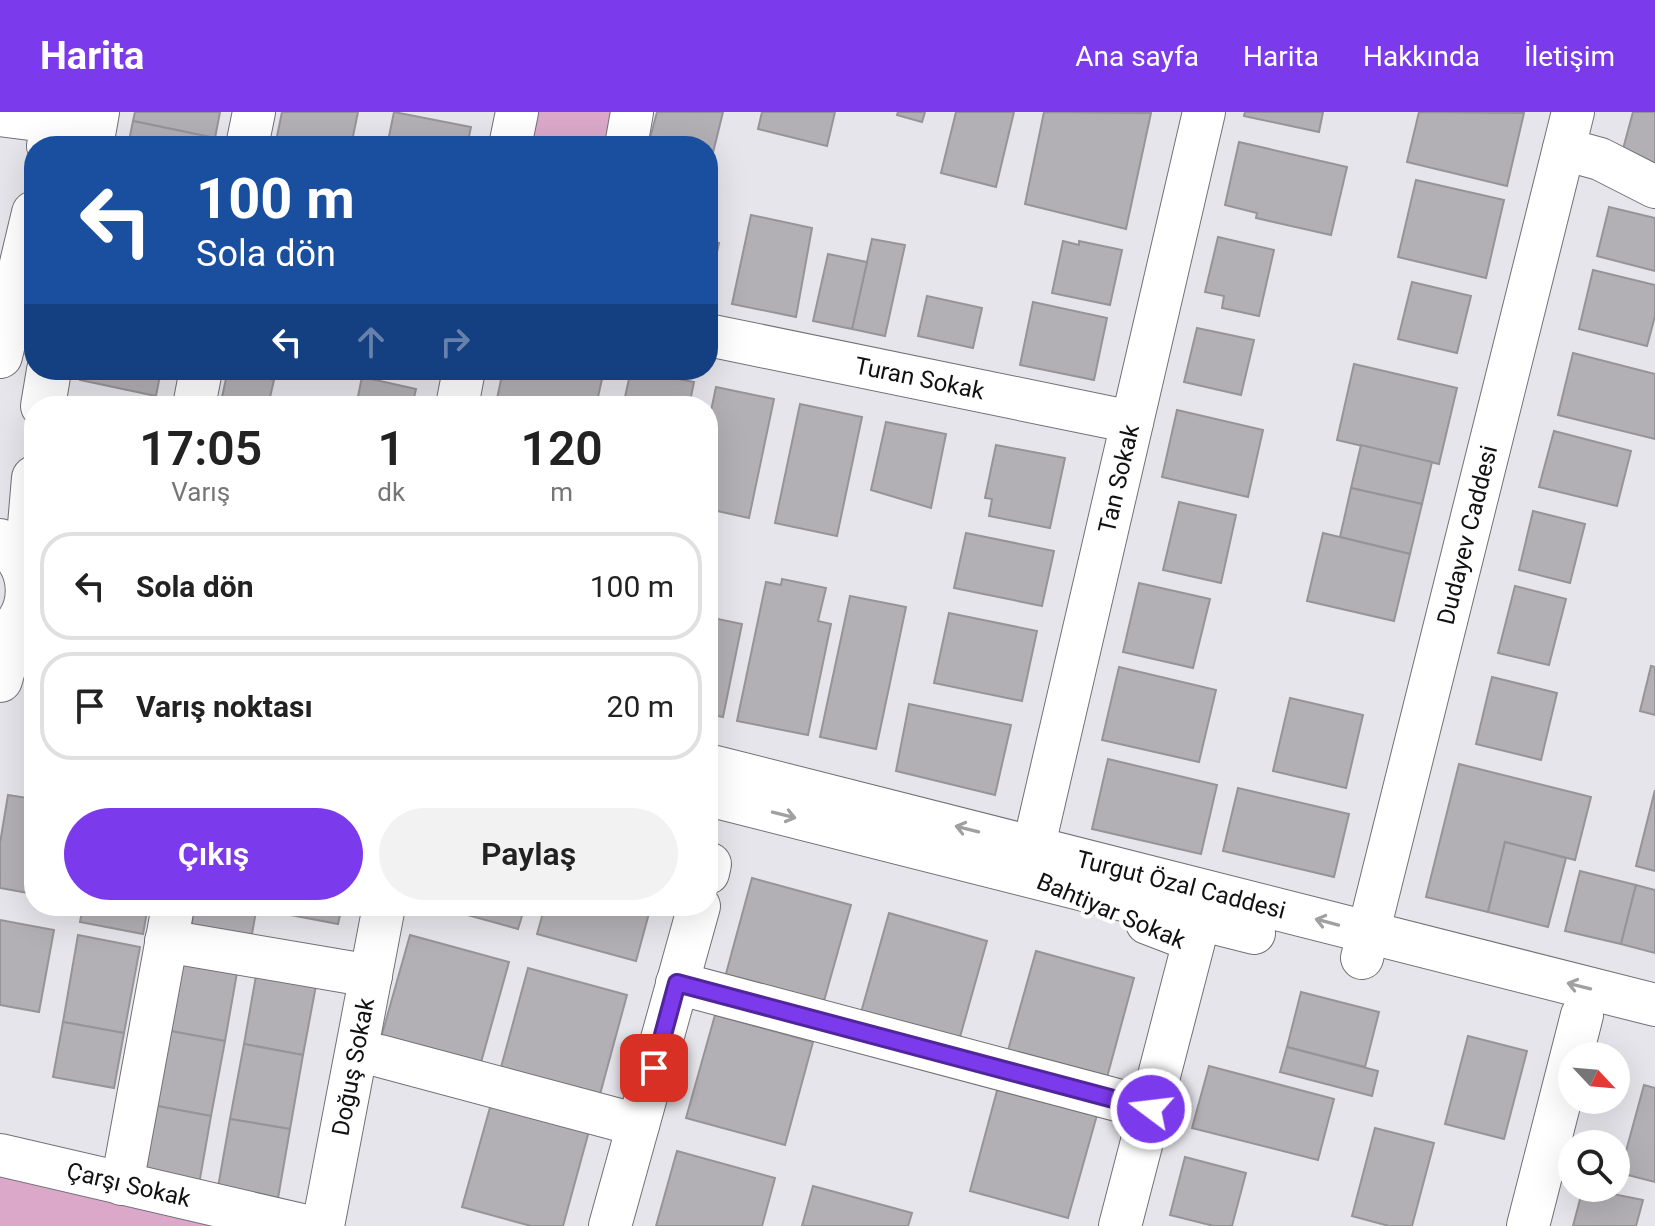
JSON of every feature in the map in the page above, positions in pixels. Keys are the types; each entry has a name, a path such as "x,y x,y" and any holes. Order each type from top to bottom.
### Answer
{"highway":[{"path":"93,136 97,112"},
{"path":"0,356 24,255"},
{"path":"0,680 20,601 24,566"}],"street":[{"path":"249,136 254,112"},
{"path":"512,136 517,112"},
{"path":"628,136 632,112"},
{"name":"Tan Sokak","path":"1030,861 1204,112"},
{"path":"0,115 53,127"},
{"path":"1568,130 1600,159 1655,187"},
{"name":"Dudayev Caddesi","path":"1365,946 1568,130"},
{"name":"Turan Sokak","path":"718,337 1132,422"},
{"name":"Turgut Özal Caddesi","path":"718,768 1030,861 1365,946 1655,1005"},
{"name":"Turgut Özal Caddesi","path":"718,797 1030,861"},
{"name":"Bahtiyar Sokak","path":"1030,861 1194,941 1120,1226"},
{"name":"Doğuş Sokak","path":"323,1226 382,916"},
{"path":"610,1226 696,916"},
{"path":"122,1184 170,923 371,976"},
{"name":"Turgut Özal Caddesi","path":"1365,946 1582,1015 1655,1033"},
{"path":"677,983 1151,1109"},
{"path":"1528,1226 1582,1015"},
{"path":"380,1056 638,1125"},
{"name":"Çarşı Sokak","path":"0,1155 306,1226"}],"shaded area":[{"path":"517,112 632,112 628,136 512,136"},
{"path":"0,1155 306,1226 0,1226"}],"building":[{"path":"135,112 220,112 215,136 133,121"},
{"path":"282,112 358,112 353,136 277,136"},
{"path":"394,112 471,127 469,136 389,136"},
{"path":"657,112 723,112 717,136 651,136"},
{"path":"762,112 835,112 827,146 758,129"},
{"path":"898,112 925,112 922,122 897,115"},
{"path":"956,112 1014,112 996,187 941,173"},
{"path":"1044,112 1151,113 1126,229 1025,204"},
{"path":"1245,112 1323,112 1319,132 1244,116"},
{"path":"1419,112 1524,113 1507,186 1407,162"},
{"path":"1633,112 1655,112 1655,165 1623,149"},
{"path":"133,121 205,136 130,136"},
{"path":"1239,142 1347,167 1331,235 1256,218 1257,213 1225,205"},
{"path":"1416,180 1504,200 1486,278 1398,257"},
{"path":"1609,207 1655,218 1655,271 1597,256"},
{"path":"751,215 812,228 796,317 732,304"},
{"path":"1218,237 1274,250 1259,316 1222,308 1224,296 1205,292"},
{"path":"872,239 905,245 885,336 852,329"},
{"path":"1063,241 1079,245 1079,241 1122,250 1110,305 1052,293"},
{"path":"828,254 867,262 852,329 813,321"},
{"path":"1593,270 1655,285 1655,316 1647,346 1579,329"},
{"path":"1412,282 1471,296 1457,353 1398,339"},
{"path":"927,296 982,308 973,348 918,336"},
{"path":"1033,302 1107,318 1094,380 1020,365"},
{"path":"1197,328 1254,340 1241,395 1184,382"},
{"path":"1573,353 1655,374 1655,439 1558,415"},
{"path":"1354,364 1457,388 1439,464 1337,440"},
{"path":"80,380 159,380 156,396"},
{"path":"226,380 274,380 270,396 222,396"},
{"path":"361,380 416,389 414,396 358,396"},
{"path":"501,380 602,380 598,396 498,396"},
{"path":"629,380 694,382 691,396 625,396"},
{"path":"716,387 774,399 749,518 718,511 718,396 714,396"},
{"path":"800,404 862,417 837,536 775,523"},
{"path":"1177,410 1263,430 1248,497 1162,477"},
{"path":"886,422 946,434 931,508 871,490"},
{"path":"1554,431 1631,451 1617,506 1539,487"},
{"path":"996,445 1065,458 1050,528 989,516 992,499 985,498"},
{"path":"1361,445 1432,462 1422,504 1351,488"},
{"path":"1351,488 1422,504 1410,554 1340,537"},
{"path":"1179,502 1236,515 1221,583 1163,570"},
{"path":"1533,511 1585,524 1570,583 1519,570"},
{"path":"966,533 1054,551 1042,606 954,588"},
{"path":"1323,533 1410,554 1394,621 1307,601"},
{"path":"782,579 826,588 818,621 831,624 808,735 737,721 766,582 781,585"},
{"path":"1139,583 1210,599 1193,668 1123,652"},
{"path":"1515,586 1566,599 1549,665 1498,653"},
{"path":"850,596 906,607 876,749 820,737"},
{"path":"949,613 1037,631 1022,701 934,683"},
{"path":"718,619 742,624 723,717 718,716"},
{"path":"1651,666 1655,667 1655,715 1640,711"},
{"path":"1119,667 1216,690 1199,762 1102,740"},
{"path":"1492,677 1557,693 1541,760 1476,744"},
{"path":"1290,698 1363,715 1346,788 1273,771"},
{"path":"909,704 1011,725 995,795 896,771"},
{"path":"1108,759 1217,785 1201,854 1092,829"},
{"path":"1459,764 1591,797 1575,860 1505,842 1488,912 1426,897"},
{"path":"1238,788 1349,814 1334,877 1223,851"},
{"path":"1655,790 1655,871 1636,866"},
{"path":"8,795 24,797 24,892 0,888 0,843"},
{"path":"1505,842 1566,858 1548,927 1488,912"},
{"path":"1580,871 1636,885 1621,944 1565,931"},
{"path":"752,878 851,905 822,1008 724,981"},
{"path":"1636,885 1655,890 1655,953 1621,944"},
{"path":"889,913 987,941 958,1044 860,1016"},
{"path":"81,916 146,916 143,934 80,922"},
{"path":"193,916 255,916 250,945 190,934"},
{"path":"296,916 340,916 338,924"},
{"path":"471,916 522,916 518,929"},
{"path":"542,916 648,916 636,961 537,934"},
{"path":"0,920 54,930 39,1012 0,1005"},
{"path":"78,935 140,947 124,1033 63,1022"},
{"path":"410,935 509,962 480,1066 381,1038"},
{"path":"1036,951 1134,978 1106,1081 1007,1054"},
{"path":"178,956 238,967 225,1041 165,1030"},
{"path":"528,968 627,995 599,1098 500,1071"},
{"path":"257,970 317,980 303,1055 244,1044"},
{"path":"1301,992 1379,1012 1365,1067 1287,1047"},
{"path":"715,1015 813,1042 785,1145 686,1118"},
{"path":"63,1022 124,1033 114,1088 53,1077"},
{"path":"165,1030 225,1041 211,1116 152,1105"},
{"path":"1468,1036 1527,1051 1504,1139 1445,1124"},
{"path":"244,1044 303,1055 290,1129 230,1119"},
{"path":"1287,1047 1378,1071 1372,1096 1280,1072"},
{"path":"1209,1066 1334,1099 1318,1160 1192,1128"},
{"path":"1644,1085 1655,1088 1655,1182 1630,1176 1630,1136"},
{"path":"998,1087 1097,1115 1068,1218 970,1191"},
{"path":"491,1104 589,1131 563,1226 531,1226 462,1207"},
{"path":"152,1105 211,1116 198,1190 138,1179"},
{"path":"230,1119 290,1129 277,1204 217,1193"},
{"path":"1375,1128 1434,1143 1412,1226 1389,1226 1352,1216"},
{"path":"677,1151 775,1178 762,1226 656,1226"},
{"path":"1185,1157 1246,1173 1232,1226 1214,1226 1170,1215"},
{"path":"813,1186 912,1213 908,1226 802,1226"},
{"path":"1630,1197 1643,1200 1636,1226 1573,1226 1579,1202 1630,1202"}],"route":[{"path":"654,1068 677,983 1151,1109"}]}
